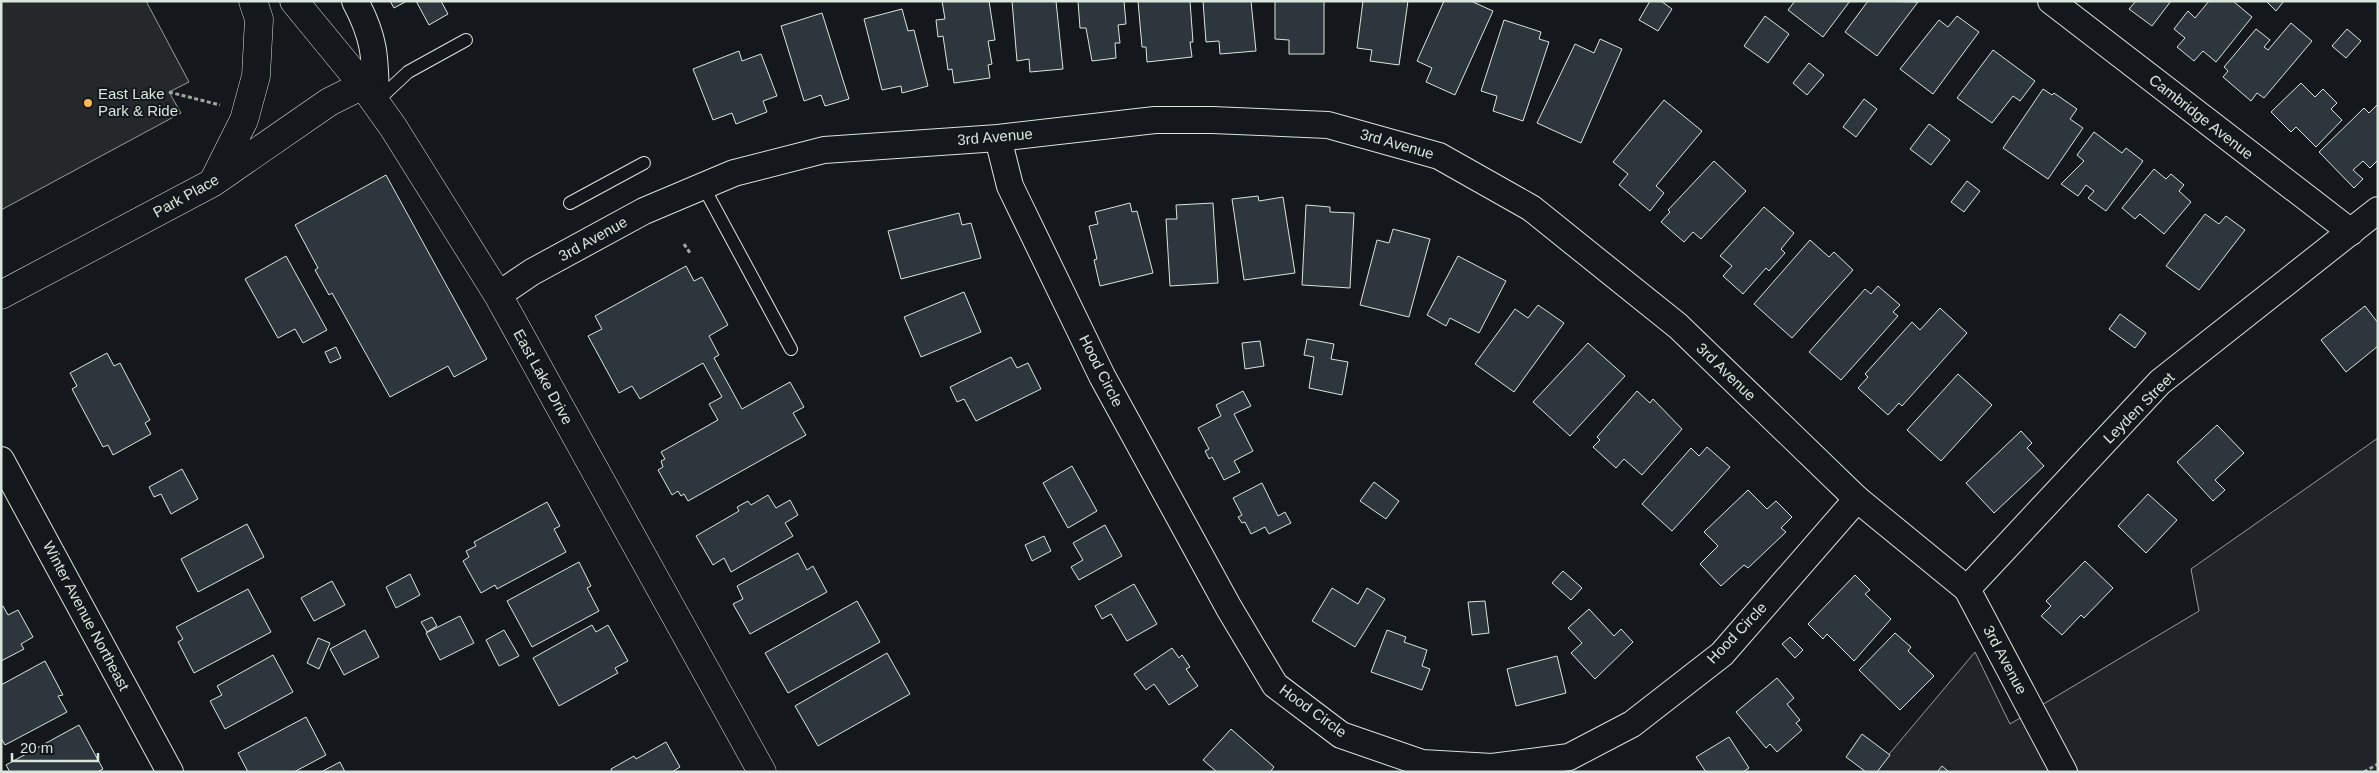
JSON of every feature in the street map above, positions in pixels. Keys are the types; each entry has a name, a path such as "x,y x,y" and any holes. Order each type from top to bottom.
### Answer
{"street":[{"path":"212,184 244,120 256,76 259,19 253,1"},
{"name":"East Lake Drive","path":"294,1 369,93 498,295 762,772"},
{"path":"356,1 375,48 369,93"},
{"name":"Cambridge Avenue","path":"2051,1 2351,232"},
{"name":"Park Place","path":"1,295 212,184 329,102 369,93"},
{"name":"3rd Avenue","path":"498,295 532,272 644,211 734,174 824,150 998,138 1155,120 1328,125 1439,156 1531,208 1670,319 1858,499 1967,589 2064,772"},
{"name":"Hood Circle","path":"998,138 1010,186 1102,376 1229,608 1275,685 1341,735 1422,763 1492,767 1569,757 1632,724 1722,654 1858,499"},
{"name":"Leyden Street","path":"1967,589 2160,382 2378,210"},
{"name":"Winter Avenue Northeast","path":"1,460 170,772"}],"lane":[{"path":"369,93 466,40"},
{"path":"570,203 644,163"},
{"path":"703,186 790,349"}],"path":[{"path":"169,92 221,106"},
{"path":"684,244 690,253"},
{"path":"2364,772 2378,764"}],"shaded area":[{"name":"East Lake Park & Ride","path":"1,1 146,1 189,82 169,92 181,113 1,210"},
{"path":"2378,438 2378,772 1874,772 1975,652 2010,724 2199,611 2191,569"}],"building":[{"path":"390,1 407,1 394,8"},
{"path":"416,1 441,1 448,14 429,25"},
{"path":"942,1 989,1 995,40 988,41 992,64 988,65 990,78 954,83 952,69 948,70 943,36 938,37 936,20 945,19"},
{"path":"1012,1 1056,1 1063,69 1030,72 1029,59 1017,61"},
{"path":"1078,1 1124,1 1126,24 1118,25 1120,43 1115,43 1116,58 1092,61 1086,28 1080,28"},
{"path":"1138,1 1190,1 1193,42 1190,42 1192,57 1147,62 1146,47 1142,47"},
{"path":"1203,1 1251,1 1256,51 1220,54 1219,41 1206,42"},
{"path":"1275,1 1324,1 1324,54 1289,54 1289,40 1275,39"},
{"path":"1363,1 1408,1 1399,65 1370,61 1372,50 1357,48"},
{"path":"1444,1 1471,1 1493,11 1455,95 1426,82 1432,68 1417,61"},
{"path":"1650,1 1661,1 1672,9 1658,31 1639,20"},
{"path":"1795,1 1850,1 1823,37 1788,10"},
{"path":"1868,1 1918,2 1877,56 1845,32"},
{"path":"2136,1 2171,1 2152,26 2129,9"},
{"path":"2209,1 2233,1 2252,17 2216,62 2203,51 2194,61 2177,47 2185,38 2174,29 2188,11 2195,18"},
{"path":"2266,1 2284,1 2276,11"},
{"path":"902,9 908,31 914,30 928,86 902,93 901,86 882,90 864,19"},
{"path":"822,13 849,99 825,106 821,95 804,101 781,26"},
{"path":"1765,16 1789,34 1768,63 1744,46"},
{"path":"1957,16 1979,32 1933,94 1900,69 1939,20 1948,27"},
{"path":"1504,20 1541,32 1539,39 1549,42 1523,121 1493,111 1497,96 1481,91"},
{"path":"2291,23 2312,41 2264,98 2257,93 2251,101 2223,77 2228,71 2224,67 2256,29 2270,40 2264,47 2268,50"},
{"path":"2347,29 2361,41 2346,58 2332,46"},
{"path":"1600,39 1622,49 1581,143 1537,123 1575,44 1594,53"},
{"path":"1993,50 2035,81 2020,101 2013,96 1992,123 1957,98"},
{"path":"739,51 742,61 761,54 777,96 763,101 767,112 736,124 732,113 713,120 693,69"},
{"path":"1809,63 1824,75 1807,95 1793,83"},
{"path":"2301,83 2315,97 2323,89 2337,103 2331,109 2342,120 2316,147 2296,127 2291,132 2271,112"},
{"path":"2043,89 2052,95 2054,93 2077,109 2070,119 2083,128 2048,179 2003,148"},
{"path":"1864,99 1877,109 1856,137 1843,127"},
{"path":"1664,100 1702,131 1656,186 1664,193 1650,211 1619,185 1628,174 1613,162"},
{"path":"2378,104 2378,160 2370,168 2363,161 2353,170 2363,179 2354,188 2319,152 2364,108 2369,113"},
{"path":"1929,124 1950,140 1931,165 1910,149"},
{"path":"2094,132 2122,153 2126,148 2143,161 2106,211 2088,198 2094,191 2086,185 2078,196 2061,184 2084,161 2077,155"},
{"path":"1714,161 1746,191 1701,239 1693,232 1684,242 1661,222 1670,212 1668,210"},
{"path":"2154,169 2166,179 2171,174 2184,185 2179,191 2191,202 2164,234 2140,214 2135,219 2122,208"},
{"path":"386,175 487,359 454,377 448,366 390,397 332,293 329,295 315,270 318,268 295,225"},
{"path":"1967,181 1980,191 1964,212 1951,202"},
{"path":"1258,196 1259,201 1283,197 1295,273 1244,280 1232,199"},
{"path":"1130,203 1132,212 1137,211 1153,273 1100,286 1094,260 1097,259 1089,226 1098,224 1095,212"},
{"path":"1213,203 1218,283 1170,286 1166,219 1177,219 1176,205"},
{"path":"1306,205 1330,207 1330,212 1354,213 1350,288 1302,285"},
{"path":"1764,207 1794,233 1781,249 1785,253 1769,271 1766,268 1743,294 1723,276 1732,266 1720,256"},
{"path":"959,213 962,225 971,223 981,258 901,279 888,231"},
{"path":"2205,214 2219,224 2226,216 2245,230 2199,290 2166,266"},
{"path":"1393,229 1430,239 1409,317 1360,305 1377,240 1389,243"},
{"path":"1810,240 1829,257 1834,252 1853,270 1792,338 1754,304"},
{"path":"286,256 327,330 303,343 295,329 278,338 245,279"},
{"path":"1458,256 1506,281 1479,333 1450,318 1446,326 1427,315"},
{"path":"686,266 694,281 702,277 728,325 709,336 719,355 714,358 742,409 790,382 804,407 793,413 806,435 688,501 684,494 681,496 678,491 672,495 658,470 663,467 661,461 665,459 661,452 718,420 709,404 722,397 703,363 640,399 632,386 619,393 588,336 602,329 595,316"},
{"path":"1878,286 1900,305 1893,312 1898,316 1841,380 1809,352 1865,289 1871,294"},
{"path":"964,292 981,332 921,357 904,317"},
{"path":"1538,305 1564,323 1514,392 1475,364 1515,309 1528,318"},
{"path":"2365,306 2378,323 2378,346 2346,372 2321,340"},
{"path":"1940,308 1967,333 1902,406 1899,403 1888,415 1858,388 1868,377 1865,374 1912,322 1920,330"},
{"path":"2120,314 2146,333 2135,348 2109,329"},
{"path":"1307,339 1334,344 1331,359 1348,362 1342,395 1309,388 1314,357 1304,355"},
{"path":"1260,341 1264,366 1245,369 1242,343"},
{"path":"1588,343 1625,376 1570,436 1533,402"},
{"path":"336,347 341,358 330,363 325,352"},
{"path":"107,353 114,366 120,363 150,420 145,423 151,434 113,455 108,445 103,447 72,389 77,386 70,373"},
{"path":"1011,357 1017,368 1028,363 1041,389 976,421 964,399 957,402 950,387"},
{"path":"1958,374 1992,405 1941,461 1907,430"},
{"path":"1243,391 1251,406 1234,414 1253,451 1234,461 1240,472 1224,480 1212,457 1209,459 1205,451 1209,449 1198,428 1221,416 1216,405"},
{"path":"1637,391 1650,403 1653,399 1682,429 1642,475 1624,459 1616,468 1593,447 1600,440 1597,437"},
{"path":"2217,425 2244,453 2215,480 2225,490 2213,501 2177,462"},
{"path":"2021,431 2032,443 2027,448 2044,466 1994,513 1966,483"},
{"path":"1707,447 1730,467 1672,531 1642,504 1691,448 1699,456"},
{"path":"1072,466 1097,511 1068,528 1043,483"},
{"path":"182,469 198,499 171,514 161,494 154,497 149,487"},
{"path":"1374,482 1399,501 1386,519 1360,501"},
{"path":"1262,483 1278,516 1285,512 1291,523 1269,534 1265,527 1251,534 1245,522 1242,523 1238,517 1242,515 1233,498"},
{"path":"1748,490 1767,509 1776,501 1792,517 1781,528 1786,532 1748,568 1744,565 1721,586 1700,564 1718,546 1704,532"},
{"path":"2148,494 2177,520 2146,553 2118,526"},
{"path":"768,495 776,508 790,500 798,515 785,523 793,536 731,572 724,558 713,565 696,536 739,511 737,507 748,501 751,505"},
{"path":"547,502 560,526 554,529 566,552 497,589 495,585 481,593 463,561 469,557 466,551 476,546 474,542"},
{"path":"247,524 264,557 198,592 181,559"},
{"path":"1105,525 1122,556 1079,580 1071,567 1083,560 1073,543"},
{"path":"1044,536 1051,551 1032,561 1025,545"},
{"path":"798,553 807,570 813,566 827,592 750,634 733,604 743,599 737,586"},
{"path":"2085,561 2113,588 2084,618 2081,615 2062,635 2041,616 2051,606 2046,601"},
{"path":"579,562 591,586 587,588 599,611 532,647 507,601"},
{"path":"1563,571 1582,588 1571,600 1552,583"},
{"path":"410,574 420,595 396,608 386,587"},
{"path":"1855,575 1870,590 1865,594 1891,619 1854,661 1827,634 1823,639 1808,624"},
{"path":"332,581 345,605 314,621 301,598"},
{"path":"1134,584 1157,624 1127,641 1111,614 1102,619 1095,606"},
{"path":"1332,588 1358,604 1367,588 1385,599 1355,647 1312,621"},
{"path":"248,589 271,632 194,673 178,642 183,639 176,627"},
{"path":"857,601 880,642 788,693 765,653"},
{"path":"1485,601 1489,633 1472,635 1468,602"},
{"path":"3,606 8,615 18,610 33,637 21,644 24,649 1,661 1,607"},
{"path":"1589,609 1614,636 1621,629 1633,642 1595,679 1571,653 1582,643 1568,628"},
{"path":"460,616 474,643 440,660 426,633"},
{"path":"432,617 437,626 427,632 421,622"},
{"path":"592,625 596,632 608,625 628,661 615,668 618,673 559,706 533,658"},
{"path":"365,630 379,657 344,675 330,649"},
{"path":"504,630 519,656 499,666 486,640"},
{"path":"1387,630 1406,637 1404,642 1427,650 1422,666 1430,669 1422,690 1371,672"},
{"path":"1895,633 1911,647 1908,651 1934,676 1900,710 1859,670"},
{"path":"1790,637 1803,650 1795,658 1782,644"},
{"path":"318,638 330,643 319,669 307,663"},
{"path":"1172,648 1179,658 1182,655 1190,667 1186,669 1198,686 1169,705 1154,684 1146,690 1134,674"},
{"path":"887,653 910,694 818,746 795,706"},
{"path":"273,655 293,692 225,729 210,701 222,695 217,686"},
{"path":"1557,656 1566,693 1516,706 1507,669"},
{"path":"45,661 63,695 58,696 67,712 5,745 1,738 1,685"},
{"path":"1777,678 1794,698 1787,704 1800,720 1796,723 1802,730 1777,752 1770,744 1766,748 1736,712"},
{"path":"306,717 326,755 294,772 248,772 238,753"},
{"path":"79,725 103,769 97,772 10,772 6,765"},
{"path":"1231,729 1274,767 1270,772 1217,772 1203,760"},
{"path":"1862,734 1890,755 1877,772 1866,772 1846,757"},
{"path":"1729,737 1749,768 1743,772 1706,772 1696,757"},
{"path":"666,742 680,767 672,772 612,772 611,769 634,756 636,759"},
{"path":"340,762 345,772 321,772"},
{"path":"1942,766 1949,772 1937,772"}],"place":[{"name":"East Lake Park & Ride","path":"88,103"}]}
